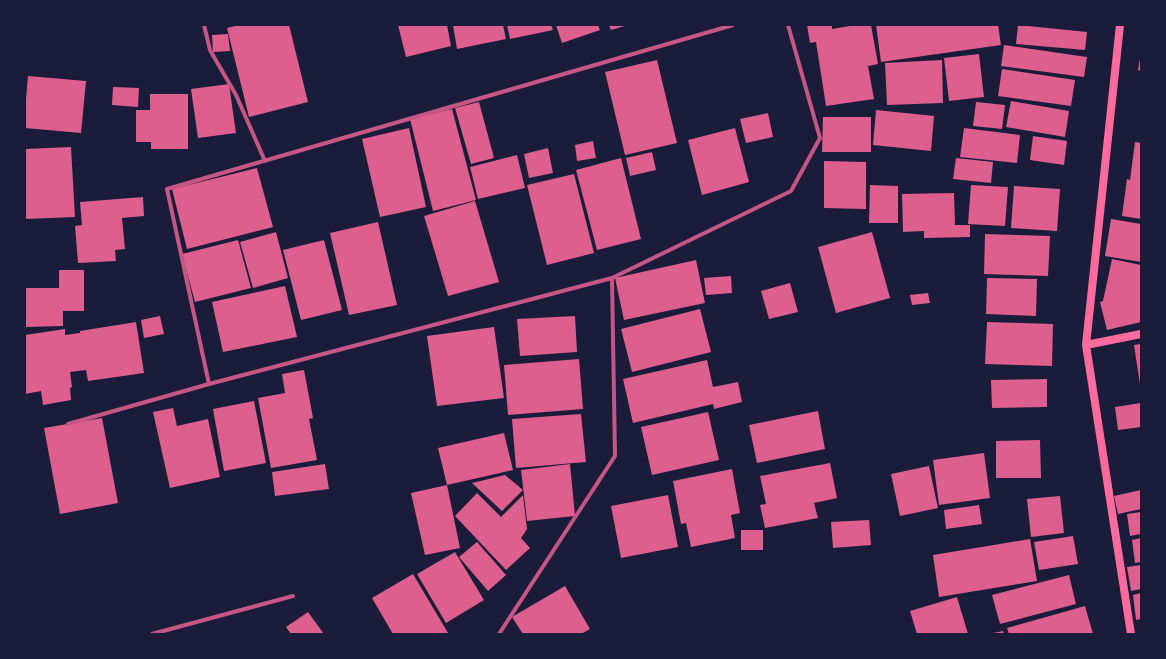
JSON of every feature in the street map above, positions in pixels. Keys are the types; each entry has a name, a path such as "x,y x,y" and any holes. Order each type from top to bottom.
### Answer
{"main road":[{"path":"1120,25 1086,345 1131,634"},
{"path":"1086,345 1141,334"}],"street":[{"path":"204,25 210,50 236,95 266,161"},
{"path":"209,384 166,189 733,25"},
{"path":"68,424 209,384 612,278 791,191 820,138 788,25"},
{"path":"499,634 615,456 612,278"},
{"path":"152,634 293,596"}],"building":[{"path":"239,25 289,25 308,102 249,117 227,28"},
{"path":"398,25 447,25 451,46 406,57"},
{"path":"453,25 503,25 506,39 457,49"},
{"path":"507,25 551,25 553,30 510,39"},
{"path":"556,25 598,25 600,30 562,43"},
{"path":"609,25 628,25 611,30"},
{"path":"807,25 832,25 832,29 850,25 871,25 878,64 868,66 874,99 826,106 816,42 810,43"},
{"path":"876,25 998,25 1001,45 881,62"},
{"path":"1018,25 1087,32 1085,50 1016,44"},
{"path":"228,34 230,51 213,52 212,35"},
{"path":"1004,45 1087,57 1084,77 1001,66"},
{"path":"979,54 984,97 949,101 944,58"},
{"path":"1141,59 1141,71 1138,70"},
{"path":"657,60 677,143 625,155 605,72"},
{"path":"942,60 943,103 887,105 885,63"},
{"path":"1002,69 1075,80 1071,106 998,96"},
{"path":"28,76 86,81 81,133 25,128"},
{"path":"229,84 236,133 198,138 191,89"},
{"path":"113,87 139,88 138,107 112,105"},
{"path":"150,94 188,94 188,149 151,149 151,142 136,142 136,110 150,110"},
{"path":"1011,101 1069,111 1065,137 1006,127"},
{"path":"479,102 494,158 471,164 455,108"},
{"path":"976,102 1005,105 1002,129 973,126"},
{"path":"452,109 476,200 433,211 410,119"},
{"path":"876,110 934,116 931,151 873,145"},
{"path":"768,113 773,137 746,143 740,119"},
{"path":"823,117 871,117 871,152 822,152"},
{"path":"409,128 426,207 380,217 362,139"},
{"path":"735,128 749,182 702,195 688,140"},
{"path":"964,128 1020,135 1017,163 960,157"},
{"path":"1033,136 1067,141 1064,165 1030,160"},
{"path":"593,141 596,158 577,161 575,145"},
{"path":"1135,142 1141,143 1141,219 1122,216 1127,179 1130,180"},
{"path":"71,147 75,217 25,219 25,149"},
{"path":"548,148 553,173 529,178 524,154"},
{"path":"652,152 656,170 630,176 626,158"},
{"path":"517,155 525,188 478,199 470,167"},
{"path":"621,158 641,239 597,250 576,170"},
{"path":"956,158 993,162 991,183 953,179"},
{"path":"824,161 866,162 866,209 824,208"},
{"path":"257,168 273,227 187,249 172,189"},
{"path":"574,174 594,253 547,265 527,185"},
{"path":"870,185 898,186 898,223 869,223"},
{"path":"971,185 1008,187 1005,226 968,224"},
{"path":"1014,186 1060,189 1057,231 1011,228"},
{"path":"954,193 955,225 970,225 970,237 924,238 924,231 903,232 902,194"},
{"path":"143,197 144,216 122,218 125,249 115,250 116,261 78,263 75,226 82,225 80,202"},
{"path":"475,201 499,282 448,296 424,216"},
{"path":"1111,219 1141,224 1141,262 1105,256"},
{"path":"378,222 397,305 349,315 330,233"},
{"path":"276,232 288,278 253,288 240,242"},
{"path":"872,232 890,298 836,313 818,247"},
{"path":"985,234 1050,236 1048,276 984,274"},
{"path":"238,240 251,288 195,302 182,254"},
{"path":"324,240 342,310 301,320 283,250"},
{"path":"1112,259 1141,265 1141,322 1107,330 1100,302 1103,301"},
{"path":"696,260 705,303 624,320 615,278"},
{"path":"59,270 84,270 84,311 63,311 63,326 25,327 25,288 59,288"},
{"path":"731,276 732,293 706,295 704,278"},
{"path":"987,278 1037,279 1036,316 986,314"},
{"path":"790,283 798,312 769,319 761,291"},
{"path":"285,286 297,337 223,352 212,302"},
{"path":"928,293 930,303 912,305 910,295"},
{"path":"700,309 711,352 632,372 621,329"},
{"path":"160,316 164,334 144,338 141,320"},
{"path":"575,316 577,352 520,356 517,319"},
{"path":"136,322 144,373 88,381 86,370 70,372 72,387 70,388 71,400 43,405 41,391 25,394 25,335 65,329 65,335 80,333 80,331"},
{"path":"987,322 1053,324 1052,366 985,364"},
{"path":"494,327 504,398 437,406 427,336"},
{"path":"1141,344 1141,384 1140,384 1134,345"},
{"path":"579,359 583,409 508,415 504,365"},
{"path":"707,360 713,387 738,382 742,402 714,409 713,404 633,423 623,379"},
{"path":"304,370 313,418 309,419 317,460 271,468 258,398 285,393 282,374"},
{"path":"1047,379 1047,407 992,408 991,380"},
{"path":"254,401 266,463 224,471 213,409"},
{"path":"1141,403 1141,427 1118,430 1115,407"},
{"path":"173,408 177,426 208,419 220,477 170,488 153,412"},
{"path":"818,411 825,449 757,463 749,425"},
{"path":"708,412 719,460 652,475 641,427"},
{"path":"581,414 586,462 516,468 512,419"},
{"path":"102,418 118,503 60,514 44,428"},
{"path":"504,433 513,470 447,485 438,448"},
{"path":"1040,440 1041,478 996,478 996,441"},
{"path":"984,453 990,498 939,505 933,460"},
{"path":"830,463 837,498 814,503 818,518 765,528 760,505 766,504 760,476"},
{"path":"325,464 329,489 275,496 272,472"},
{"path":"570,464 575,516 527,521 521,470"},
{"path":"929,466 938,508 900,516 891,474"},
{"path":"732,469 740,513 731,515 735,538 691,547 686,523 681,524 673,481"},
{"path":"505,475 523,490 502,511 472,483"},
{"path":"447,485 460,548 425,555 411,493"},
{"path":"1141,490 1141,509 1118,514 1114,496"},
{"path":"477,493 501,517 523,495 527,529 521,538 530,548 506,570 455,516"},
{"path":"668,495 678,547 621,558 611,506"},
{"path":"1060,496 1064,533 1031,537 1027,499"},
{"path":"979,505 982,524 946,529 944,510"},
{"path":"1141,512 1141,534 1130,536 1127,514"},
{"path":"869,520 871,545 833,548 831,522"},
{"path":"741,530 763,530 763,550 741,550"},
{"path":"1073,536 1078,564 1039,570 1034,542"},
{"path":"1141,538 1141,562 1135,563 1132,540"},
{"path":"1030,539 1037,581 939,597 933,555"},
{"path":"477,542 506,575 488,591 459,557"},
{"path":"455,552 484,600 446,623 417,574"},
{"path":"1141,565 1141,589 1131,591 1127,567"},
{"path":"413,574 448,633 393,634 372,598"},
{"path":"1069,575 1076,604 1000,624 992,595"},
{"path":"565,586 590,629 581,634 523,634 512,617"},
{"path":"1141,593 1141,619 1136,620 1133,595"},
{"path":"957,597 968,634 917,634 910,611"},
{"path":"1085,606 1093,634 1009,634 1007,628"},
{"path":"308,612 324,634 291,634 286,627"},
{"path":"1003,631 1004,634 993,634 993,633"}]}
